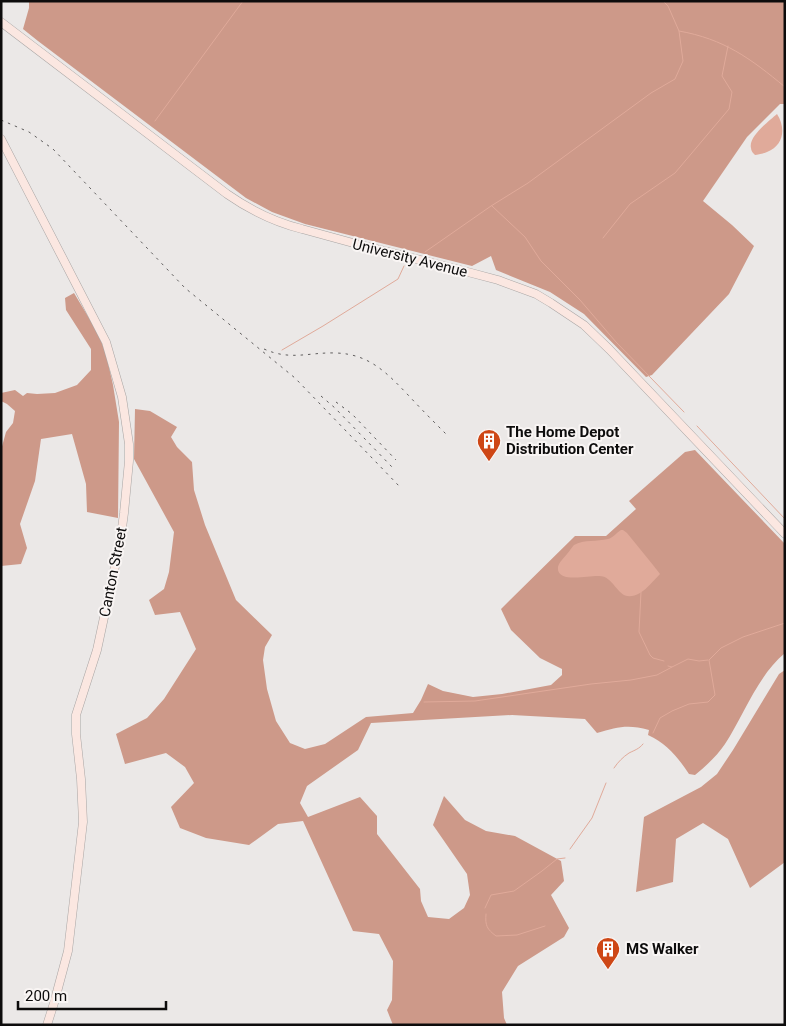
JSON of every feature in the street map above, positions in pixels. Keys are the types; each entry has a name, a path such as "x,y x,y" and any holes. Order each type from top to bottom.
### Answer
{"main road":[{"name":"University Avenue","path":"1,22 227,194 258,213 281,223 302,229 498,280 536,294 568,313 584,325 609,350 785,534"},
{"name":"Canton Street","path":"1,139 106,342 122,397 129,444 127,485 120,543 97,650 76,715 83,822 68,951 47,1025"}],"shaded area":[{"path":"29,1 785,1 785,104 780,104 747,137 703,201 754,246 729,294 652,375 646,377 584,314 550,292 496,270 491,256 472,266 305,224 272,212 246,198 23,29"},
{"path":"777,114 782,125 780,141 773,149 755,155 751,149 753,139"},
{"path":"74,293 98,333 106,354 113,385 119,422 118,518 87,512 86,484 72,434 41,439 35,481 20,524 27,548 21,564 1,566 1,450 6,432 13,423 15,411 1,401 1,393 15,390 23,396 27,393 55,393 77,385 91,370 91,349 66,310 65,298"},
{"path":"135,409 150,411 177,427 171,437 177,447 192,462 194,490 205,525 236,600 272,635 265,647 263,660 267,689 276,721 290,743 305,749 325,744 366,717 413,713 428,684 443,691 473,697 551,685 562,675 562,669 540,658 511,630 501,609 575,536 606,536 636,509 629,501 685,452 695,450 785,544 785,653 775,662 759,684 722,748 695,775 689,774 671,751 661,742 648,735 649,730 623,727 597,733 585,719 512,715 371,723 358,750 307,786 300,803 308,817 360,797 377,816 377,834 420,889 421,901 428,917 449,919 464,908 470,895 467,874 433,825 444,796 465,820 486,831 515,836 561,861 564,881 551,895 569,928 564,937 518,966 502,992 504,1018 507,1025 393,1025 387,1010 392,1000 393,961 379,934 353,931 303,821 278,824 249,845 206,838 180,828 171,807 194,783 185,767 166,753 125,764 116,734 147,718 164,699 196,649 180,612 155,615 149,600 164,589 169,572 174,532 134,459"},
{"path":"621,530 627,533 660,574 643,591 632,596 626,596 605,577 568,577 559,572 559,563 574,545 582,542 604,540"},
{"path":"785,670 785,862 750,888 728,839 703,823 676,839 673,882 636,892 644,817 701,787 717,774 779,674"}],"waterway":[{"path":"155,121 243,1"},
{"path":"425,252 528,183 651,93 675,79 683,61 679,31 668,6 663,1"},
{"path":"679,31 710,39 736,51 785,87"},
{"path":"603,238 630,204 675,173 729,109 732,92 722,76 728,46"},
{"path":"492,206 525,237 541,261 580,300 616,342 684,412"},
{"path":"282,350 398,279 404,266"},
{"path":"697,426 785,519"},
{"path":"641,592 639,632 650,655 653,658 664,661"},
{"path":"653,733 660,718 689,704 708,702 715,695 709,660 721,648 743,637 785,623"},
{"path":"668,666 672,667 688,659 708,660"},
{"path":"424,702 475,701 631,680 657,675 672,667"},
{"path":"614,768 625,756 643,744"},
{"path":"570,849 592,818 606,783"},
{"path":"485,908 491,895 514,891 557,859 565,858"},
{"path":"486,914 487,927 496,936 517,935 545,926"}],"railway":[{"path":"1,120 29,132 53,149 185,288 295,378 400,487"},
{"path":"264,349 283,355 348,354 369,361 386,373 447,435"},
{"path":"321,396 393,468"},
{"path":"336,402 352,414 396,460"}],"place":[{"name":"The Home Depot Distribution Center","path":"489,462"},
{"name":"MS Walker","path":"608,970"}]}
